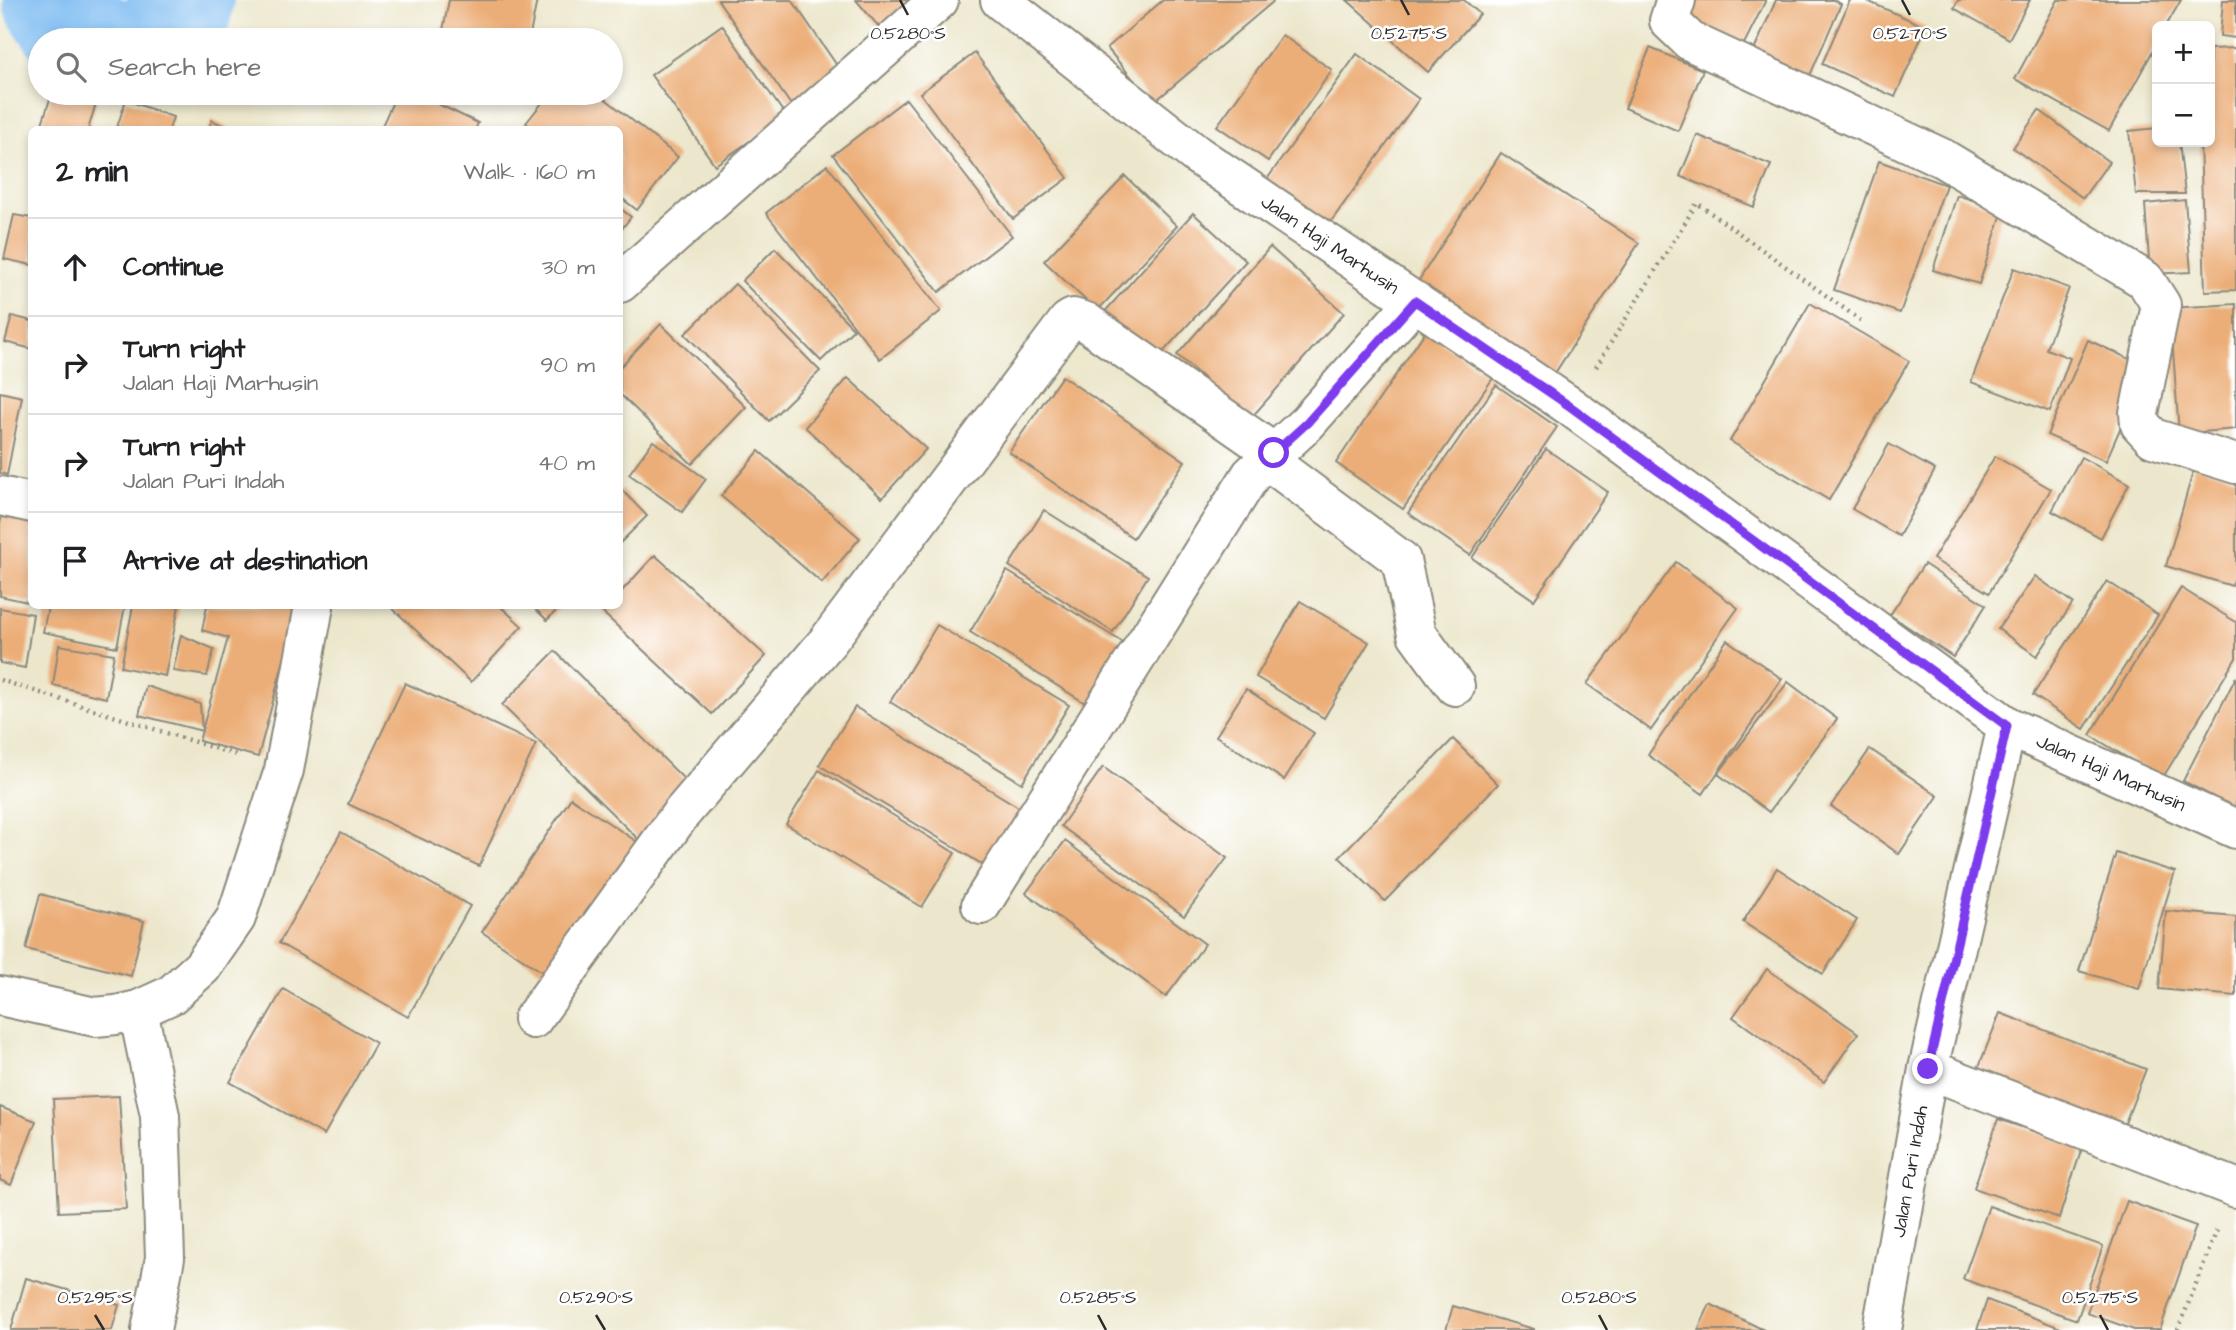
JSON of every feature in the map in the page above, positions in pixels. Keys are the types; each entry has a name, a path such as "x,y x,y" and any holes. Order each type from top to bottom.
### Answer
{"street":[{"path":"623,280 939,0"},
{"name":"Jalan Haji Marhusin","path":"1000,0 1196,155 1571,407 2007,726 2236,829"},
{"path":"1676,0 1669,21 1690,41 1942,158 2145,280 2161,305 2138,413 2140,424 2153,438 2236,464"},
{"path":"981,905 1251,475 1307,423 1415,301"},
{"path":"533,1019 680,814 828,641 1068,321 1073,318 1086,322 1270,457 1401,560 1417,634 1455,686"},
{"path":"0,496 28,502"},
{"path":"0,996 94,1017 138,1010 171,995 202,967 236,918 284,770 313,609"},
{"name":"Jalan Puri Indah","path":"1882,1330 1928,1069 2007,726"},
{"path":"138,1010 160,1115 165,1258 151,1330"},
{"path":"1928,1069 2234,1188"}],"path":[{"path":"1571,407 1698,203 1863,322"},
{"path":"0,680 284,770"},
{"path":"2178,1330 2234,1188"}],"building":[{"path":"449,0 537,0 531,28 443,28"},
{"path":"718,0 792,0 847,80 798,115"},
{"path":"856,0 925,0 885,34"},
{"path":"1163,0 1275,0 1153,103 1107,48"},
{"path":"1347,0 1464,0 1480,14 1428,72"},
{"path":"1691,0 1766,0 1740,52 1681,22"},
{"path":"1776,0 1833,0 1841,4 1805,87 1749,62"},
{"path":"1850,0 1865,0 1926,27 1895,97 1822,64"},
{"path":"1958,0 2030,0 2009,39 1954,8"},
{"path":"2058,0 2181,0 2169,21 2152,21 2152,52 2109,131 2015,79"},
{"path":"2223,0 2236,0 2236,38 2220,36"},
{"path":"722,25 786,116 715,165 651,75"},
{"path":"1282,35 1332,70 1268,161 1217,126"},
{"path":"1650,48 1703,70 1678,131 1625,108"},
{"path":"2236,48 2236,290 2205,291 2200,147 2215,147 2215,49"},
{"path":"975,53 1068,178 1013,219 920,93"},
{"path":"1357,54 1419,99 1327,227 1265,182"},
{"path":"906,99 1012,236 939,292 833,155"},
{"path":"48,105 95,105 89,126 41,126"},
{"path":"124,105 140,105 173,117 170,126 117,126"},
{"path":"391,105 440,105 478,123 477,126 382,126"},
{"path":"540,105 613,105 678,157 637,210 623,199 623,126 530,126 526,123"},
{"path":"2039,110 2109,162 2083,198 2013,148"},
{"path":"212,120 224,126 210,126"},
{"path":"2152,129 2152,147 2180,147 2185,194 2136,194 2129,131"},
{"path":"1697,135 1771,165 1754,207 1680,176"},
{"path":"1501,153 1639,243 1555,373 1417,283"},
{"path":"1879,161 1946,185 1900,313 1834,290"},
{"path":"827,165 941,311 880,359 766,213"},
{"path":"1125,176 1177,226 1097,311 1044,261"},
{"path":"1957,195 2003,210 1979,284 1933,270"},
{"path":"2185,200 2191,272 2150,274 2145,204"},
{"path":"623,210 631,217 623,227"},
{"path":"1193,213 1246,261 1153,363 1101,316"},
{"path":"14,215 28,217 28,264 4,259"},
{"path":"1270,247 1344,313 1250,419 1177,355"},
{"path":"775,248 854,329 821,361 742,281"},
{"path":"2014,268 2069,288 2046,349 2070,358 2050,412 1971,382"},
{"path":"735,284 820,371 769,421 685,334"},
{"path":"1810,303 1909,361 1829,500 1730,441"},
{"path":"2236,304 2236,429 2179,434 2170,308"},
{"path":"12,316 28,320 28,348 5,342"},
{"path":"661,324 746,407 692,464 623,397 623,364"},
{"path":"1425,332 1493,378 1403,509 1336,463"},
{"path":"2088,340 2147,367 2106,461 2047,435"},
{"path":"1062,376 1185,461 1133,538 1009,452"},
{"path":"848,378 926,449 882,498 805,427"},
{"path":"1496,385 1557,427 1470,555 1408,513"},
{"path":"0,392 22,397 7,475 0,473"},
{"path":"653,441 706,479 682,512 629,474"},
{"path":"1889,444 1935,470 1899,536 1852,509"},
{"path":"1546,449 1608,492 1534,600 1472,558"},
{"path":"759,451 860,538 822,583 721,496"},
{"path":"1995,456 2051,489 1989,593 1933,559"},
{"path":"2081,457 2129,484 2101,538 2052,511"},
{"path":"2195,465 2236,478 2236,572 2232,586 2166,566"},
{"path":"623,491 647,516 623,540"},
{"path":"5,503 28,508 28,602 0,596 0,524"},
{"path":"1044,510 1148,576 1113,632 1009,566"},
{"path":"655,555 766,656 712,714 602,612 605,609 623,609 623,590"},
{"path":"1676,562 1738,608 1651,730 1587,684"},
{"path":"1924,564 1986,605 1953,657 1890,615"},
{"path":"1007,571 1137,651 1100,712 970,632"},
{"path":"2035,576 2073,603 2037,656 1998,629"},
{"path":"2107,581 2158,615 2084,729 2033,695"},
{"path":"2181,588 2236,622 2236,658 2162,779 2090,735"},
{"path":"1300,601 1369,642 1324,718 1256,677"},
{"path":"0,608 33,614 25,668 0,663"},
{"path":"47,609 124,609 117,647 43,632"},
{"path":"132,609 178,609 165,676 121,667"},
{"path":"206,609 297,611 258,757 199,741 228,638 202,630"},
{"path":"393,609 503,609 522,626 471,682"},
{"path":"535,609 558,609 547,620"},
{"path":"937,625 1069,705 1022,783 890,702"},
{"path":"181,635 214,649 207,676 173,671"},
{"path":"1727,640 1782,679 1703,794 1648,755"},
{"path":"59,645 114,654 106,698 53,685"},
{"path":"555,651 691,786 638,839 502,705"},
{"path":"2236,677 2236,809 2183,781"},
{"path":"1788,682 1837,719 1769,812 1718,774"},
{"path":"405,683 536,744 479,866 348,804"},
{"path":"146,686 200,704 202,731 139,715"},
{"path":"1246,689 1314,733 1284,780 1216,736"},
{"path":"855,707 1025,811 990,869 819,765"},
{"path":"1453,739 1498,784 1385,901 1339,857"},
{"path":"1870,749 1938,796 1899,854 1831,806"},
{"path":"1103,767 1227,858 1184,916 1061,826"},
{"path":"819,770 955,853 922,907 786,824"},
{"path":"571,798 642,845 553,979 482,932"},
{"path":"341,832 470,906 408,1017 279,943"},
{"path":"1065,841 1205,944 1166,997 1026,893"},
{"path":"2116,853 2175,872 2139,989 2079,971"},
{"path":"1777,868 1857,920 1823,974 1743,922"},
{"path":"40,894 144,921 131,976 26,949"},
{"path":"2166,911 2236,917 2236,996 2159,989"},
{"path":"1767,969 1858,1033 1824,1082 1733,1017"},
{"path":"283,989 376,1043 324,1135 230,1082"},
{"path":"2000,1013 2146,1069 2120,1136 1974,1079"},
{"path":"119,1096 126,1209 59,1212 53,1099"},
{"path":"0,1107 36,1121 11,1185 0,1180"},
{"path":"1998,1119 2082,1148 2059,1218 1974,1188"},
{"path":"2127,1201 2196,1226 2160,1330 2134,1330 2087,1313"},
{"path":"1989,1206 2103,1246 2077,1320 1963,1279"},
{"path":"26,1278 119,1305 112,1330 11,1330"},
{"path":"1987,1300 2066,1330 1977,1330"},
{"path":"1710,1304 1764,1330 1698,1330"},
{"path":"1453,1306 1534,1329 1534,1330 1446,1330"}],"waterway":[{"path":"51,0 70,28"},
{"path":"166,28 183,14 186,0"}],"route":[{"path":"1274,453 1307,423 1415,301 1571,407 2007,726 1928,1069"}]}
